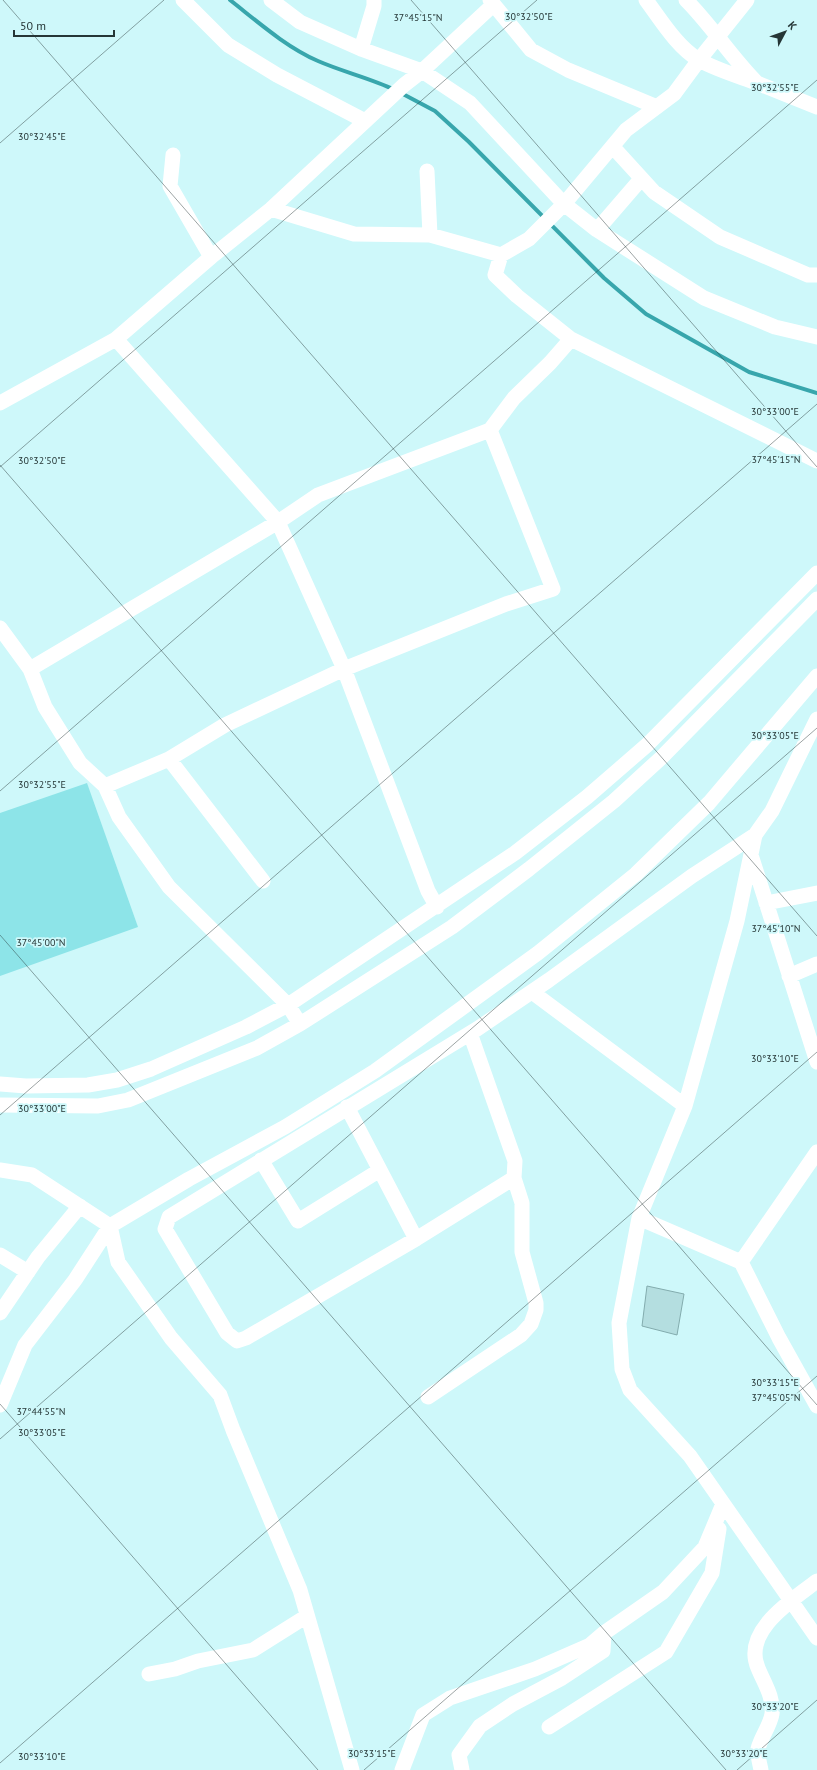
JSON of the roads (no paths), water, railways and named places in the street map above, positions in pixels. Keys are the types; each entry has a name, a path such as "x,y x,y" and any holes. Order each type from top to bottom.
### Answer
{"street":[{"path":"183,0 228,45 277,75 365,121"},
{"path":"271,0 300,22 361,49 422,71 470,103 564,204 597,230 704,298 775,327 817,337"},
{"path":"361,49 374,6 374,0"},
{"path":"646,0 682,46 698,60 817,107"},
{"path":"686,0 718,35 737,61 757,83"},
{"path":"271,209 354,234 430,235 500,255 529,239 564,204 626,130 674,94 698,60 747,0"},
{"path":"0,403 116,339 271,209 404,84 422,71 491,2 530,50 568,70 657,107"},
{"path":"612,147 654,192 720,237 808,274 817,276"},
{"path":"173,155 170,186 211,258"},
{"path":"427,171 430,235"},
{"path":"597,230 641,179"},
{"path":"500,255 495,275 517,296 571,339 817,461"},
{"path":"116,339 278,522 344,669 428,891 437,907"},
{"path":"30,668 278,522 318,495 490,430 514,398 550,363 571,339"},
{"path":"105,786 169,759 225,725 344,669 506,604 553,589 490,430"},
{"path":"0,1084 26,1086 88,1085 117,1080 159,1066 246,1027 288,1005 437,907 515,852 588,797 647,745 817,573"},
{"path":"0,1105 98,1106 128,1100 257,1048 300,1024 452,927 529,869 614,800 661,758 817,599"},
{"path":"0,628 30,668 45,707 80,763 105,786 119,817 169,887 288,1005 300,1024"},
{"path":"0,1404 25,1345 75,1280 110,1226 189,1179 285,1127 375,1071 538,953 636,874 709,804 817,676"},
{"path":"514,1178 416,1239 246,1338 237,1341 227,1333 166,1229 169,1217 470,1033 532,992 692,876 755,835 772,811 817,719"},
{"path":"169,759 262,881"},
{"path":"755,835 737,921 685,1106 639,1218 619,1323 622,1369 630,1390 690,1456 817,1638"},
{"path":"751,854 789,976 814,1043 817,1062"},
{"path":"766,904 817,893"},
{"path":"789,976 817,964"},
{"path":"532,992 685,1106"},
{"path":"428,1397 521,1335 527,1330 536,1310 535,1296 522,1252 522,1203 514,1178 515,1161 470,1033"},
{"path":"347,1107 416,1239"},
{"path":"741,1262 817,1152"},
{"path":"261,1160 298,1221 380,1170"},
{"path":"0,1170 32,1175 110,1226 118,1262 171,1338 220,1395 300,1590 352,1770"},
{"path":"0,1312 28,1272 80,1206"},
{"path":"639,1218 741,1262 779,1338 817,1406"},
{"path":"0,1255 28,1272"},
{"path":"402,1770 423,1715 450,1698 534,1669 590,1645 604,1633 663,1592 705,1547 723,1504"},
{"path":"549,1727 666,1652 712,1573 723,1504"},
{"path":"761,1770 758,1750 772,1714 771,1696 757,1666 755,1646 762,1629 790,1601 817,1581"},
{"path":"149,1674 175,1669 198,1661 253,1650 308,1616"},
{"path":"462,1770 459,1755 480,1726 513,1704 562,1678 603,1651 604,1633"}],"waterway":[{"path":"230,0 272,34 295,49 327,65 395,90"},
{"path":"401,93 435,111 469,142 604,278 646,314 749,372 817,393"}]}
